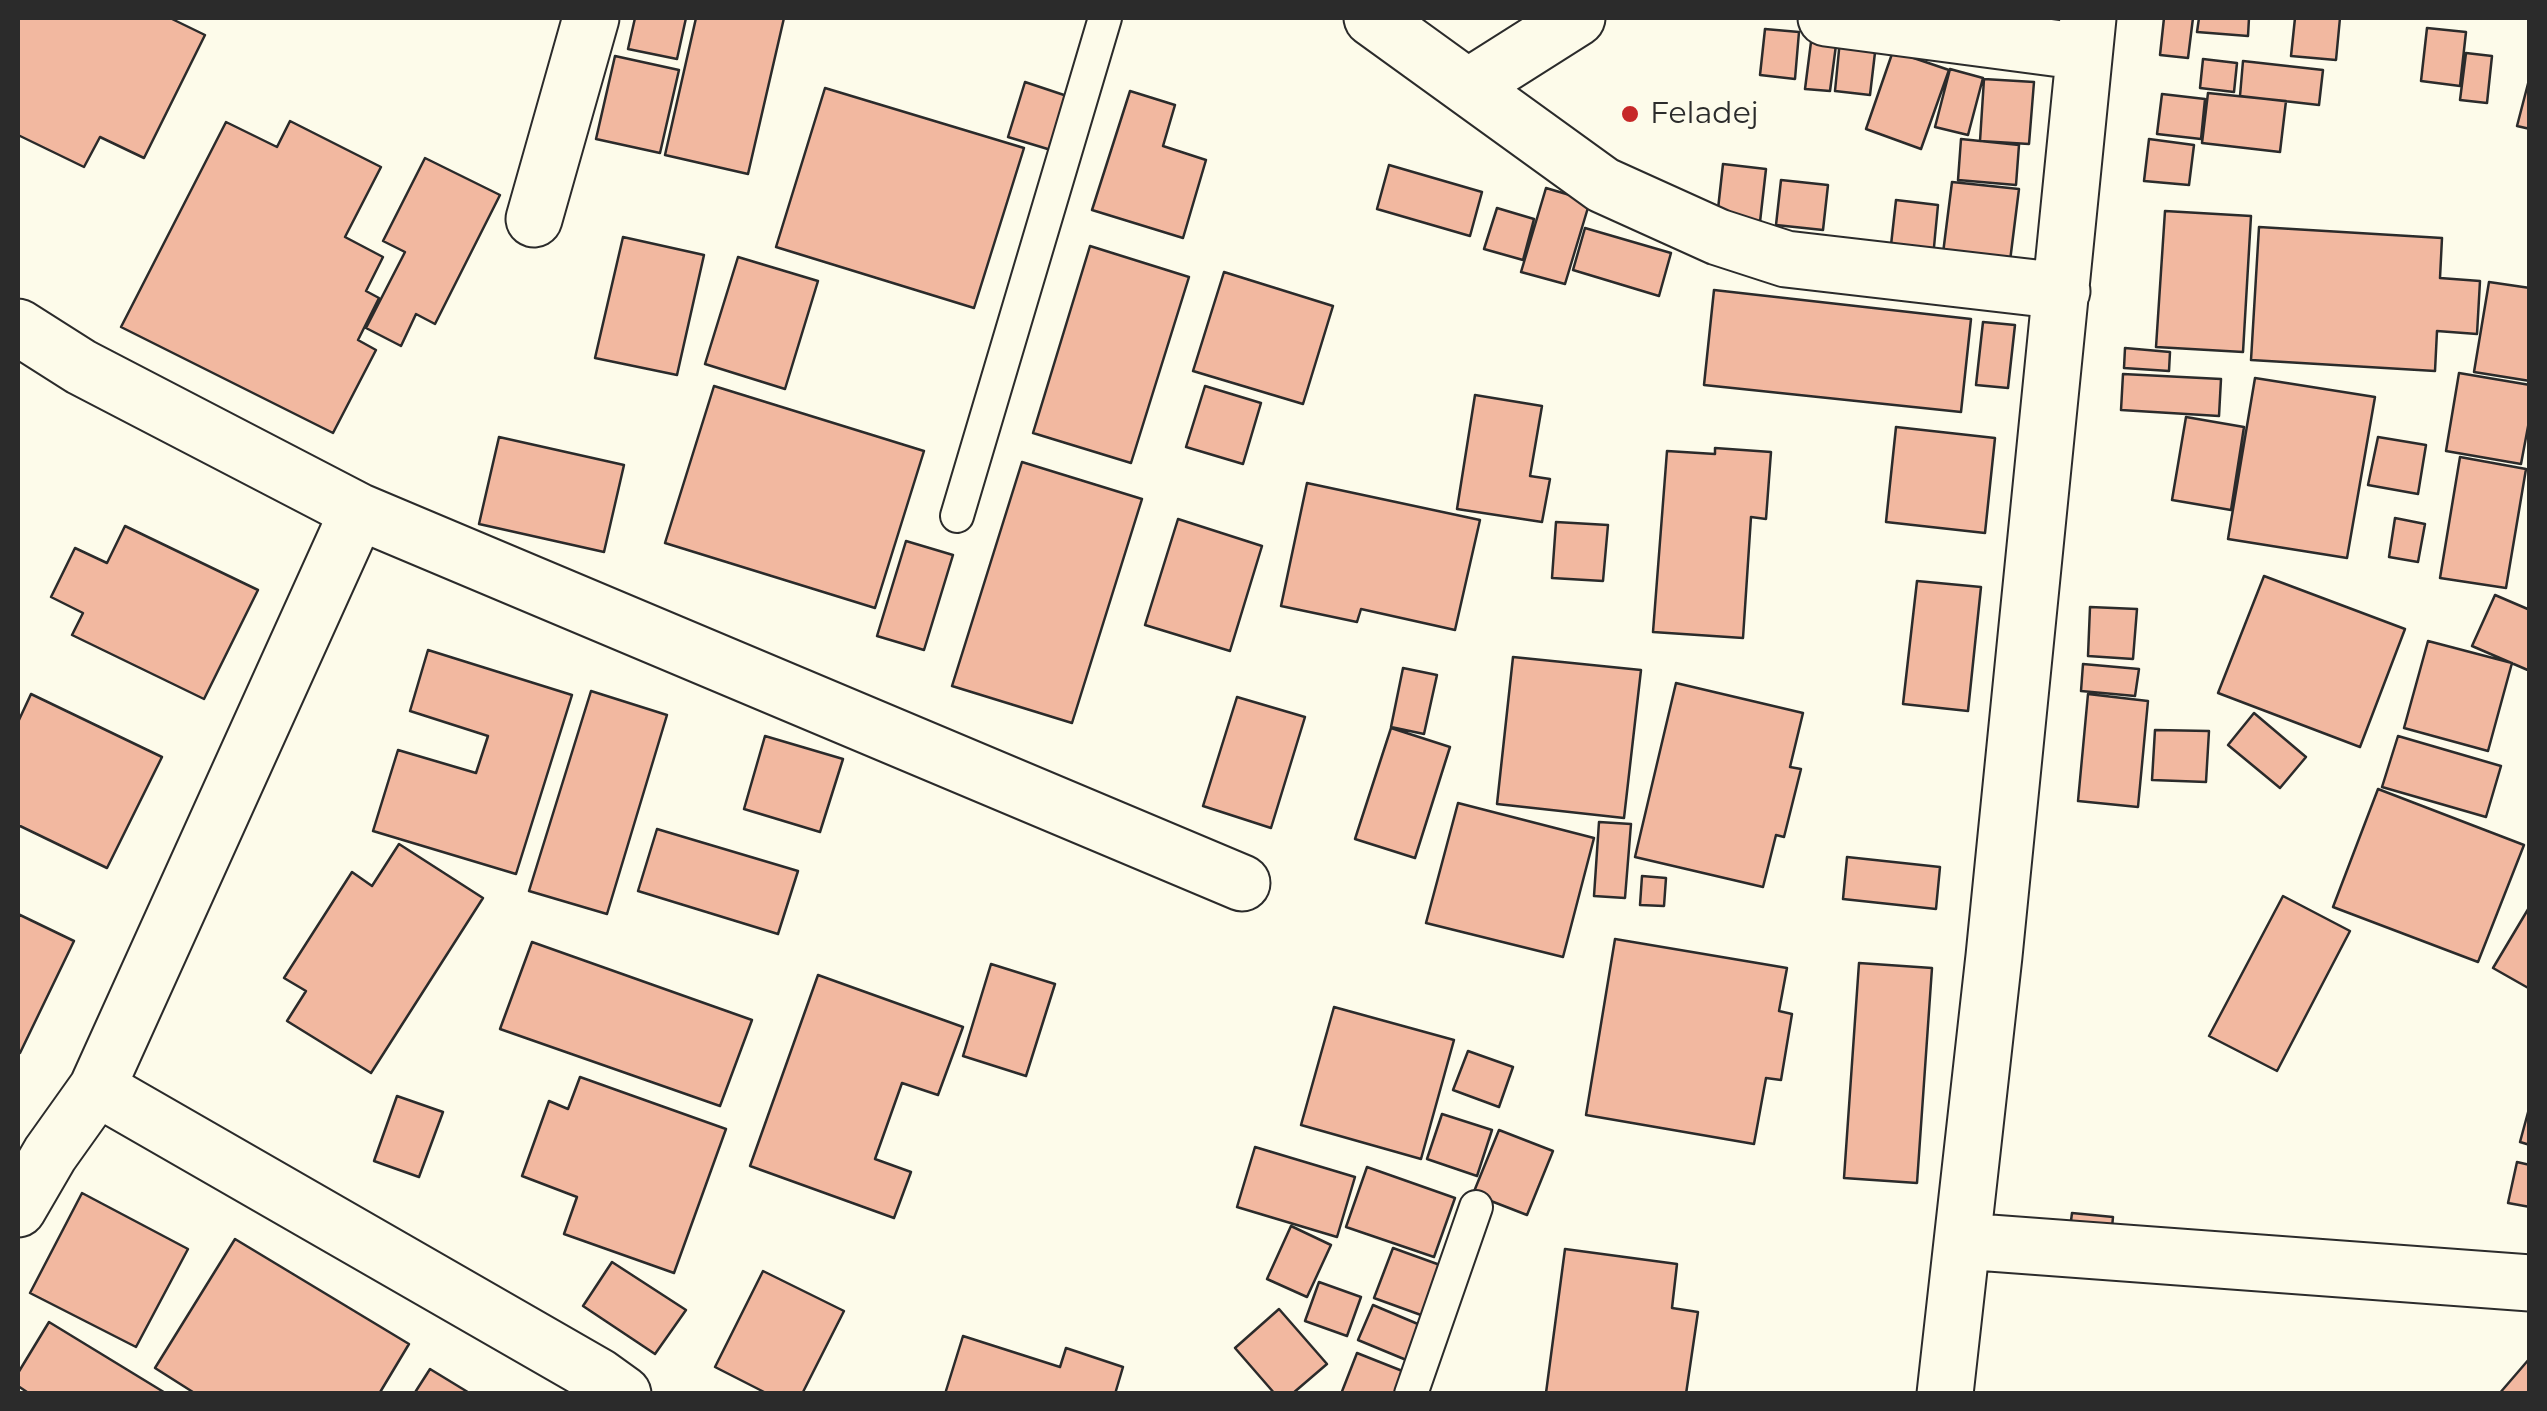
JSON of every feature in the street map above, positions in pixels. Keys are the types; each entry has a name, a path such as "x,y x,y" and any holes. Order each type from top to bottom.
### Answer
{"street":[{"path":"534,219 591,18"},
{"path":"1372,18 1603,185 1718,238 1786,259 2062,292"},
{"path":"1468,87 1578,18"},
{"path":"1826,18 2086,35 1945,1394"},
{"path":"18,327 81,367 358,511 1242,883"},
{"path":"18,1209 34,1142 97,1088 358,511"},
{"path":"97,1088 606,1388"},
{"path":"1963,1241 2530,1283"}],"lane":[{"path":"957,516 1105,18"},
{"path":"1411,1394 1476,1207"}],"building":[{"path":"18,18 170,18 205,35 144,158 100,137 84,167 18,135"},
{"path":"635,18 686,18 677,59 628,49"},
{"path":"696,18 784,18 748,174 665,155"},
{"path":"2164,18 2193,18 2188,58 2160,55"},
{"path":"2199,18 2249,18 2248,36 2197,32"},
{"path":"2295,18 2340,18 2336,60 2291,56"},
{"path":"2427,28 2466,32 2460,86 2421,81"},
{"path":"1765,29 1799,32 1795,79 1760,75"},
{"path":"1840,40 1876,44 1870,95 1835,91"},
{"path":"1811,42 1836,45 1830,91 1805,89"},
{"path":"1893,51 1949,70 1921,149 1866,129"},
{"path":"2466,53 2492,56 2487,103 2460,100"},
{"path":"615,56 679,70 660,153 596,139"},
{"path":"2203,59 2237,63 2234,92 2200,88"},
{"path":"2243,61 2323,70 2319,105 2240,96"},
{"path":"1950,69 1983,78 1968,135 1935,127"},
{"path":"2530,76 2530,129 2517,126"},
{"path":"1984,79 2034,82 2029,144 1980,141"},
{"path":"1025,82 1067,96 1051,150 1008,137"},
{"path":"825,88 1024,148 974,308 776,247"},
{"path":"1130,91 1175,105 1163,146 1206,160 1183,238 1092,210"},
{"path":"2208,93 2286,101 2280,152 2202,143"},
{"path":"2162,94 2205,99 2201,139 2157,134"},
{"path":"290,121 381,167 345,237 383,257 366,291 379,298 358,340 376,350 333,433 121,327 226,122 277,147"},
{"path":"1961,139 2019,145 2016,185 1958,180"},
{"path":"2149,139 2194,145 2189,185 2144,181"},
{"path":"425,158 500,195 435,324 416,314 401,346 366,328 405,252 383,241"},
{"path":"1723,164 1766,169 1760,222 1717,218"},
{"path":"1389,165 1482,192 1470,236 1377,209"},
{"path":"1781,180 1828,185 1823,230 1776,225"},
{"path":"1952,182 2019,189 2008,277 1941,269"},
{"path":"1546,188 1590,201 1565,284 1521,272"},
{"path":"1896,200 1938,205 1932,268 1889,263"},
{"path":"1497,208 1534,219 1523,260 1484,249"},
{"path":"2165,211 2251,216 2243,352 2156,347"},
{"path":"2259,227 2442,238 2440,278 2480,281 2477,334 2437,331 2435,371 2251,360"},
{"path":"1585,228 1671,253 1659,296 1573,270"},
{"path":"623,237 704,255 677,375 595,358"},
{"path":"1090,246 1189,277 1131,463 1033,433"},
{"path":"738,257 818,281 785,389 705,364"},
{"path":"1224,272 1333,306 1303,404 1193,371"},
{"path":"2489,282 2530,288 2530,381 2474,372"},
{"path":"1714,290 1971,319 1961,412 1704,385"},
{"path":"1983,322 2015,325 2008,388 1976,385"},
{"path":"2125,348 2170,352 2169,371 2124,368"},
{"path":"2459,373 2530,385 2530,416 2521,464 2446,451"},
{"path":"2123,374 2221,379 2219,416 2121,410"},
{"path":"2255,378 2375,397 2347,558 2228,539"},
{"path":"714,386 924,451 875,608 665,543"},
{"path":"1205,386 1261,403 1243,464 1186,447"},
{"path":"1475,395 1542,406 1530,476 1550,479 1542,522 1457,509"},
{"path":"2186,417 2244,427 2231,510 2172,500"},
{"path":"1896,427 1995,438 1985,533 1886,522"},
{"path":"499,437 624,465 604,552 479,524"},
{"path":"2378,437 2426,445 2418,494 2368,485"},
{"path":"1715,448 1771,452 1766,519 1751,517 1743,638 1653,632 1667,451 1715,454"},
{"path":"2460,457 2526,469 2506,588 2440,578"},
{"path":"1022,462 1142,499 1072,723 952,686"},
{"path":"1307,483 1480,520 1455,630 1361,609 1357,622 1281,606"},
{"path":"2395,518 2425,524 2418,562 2389,557"},
{"path":"1178,519 1262,546 1230,651 1145,625"},
{"path":"1556,522 1608,525 1603,581 1552,578"},
{"path":"125,526 258,590 204,699 72,635 83,613 51,597 75,548 107,563"},
{"path":"906,541 953,555 924,650 877,636"},
{"path":"2264,576 2405,629 2360,747 2218,693"},
{"path":"1917,581 1981,587 1968,711 1903,704"},
{"path":"2495,595 2530,610 2530,671 2472,646"},
{"path":"2090,607 2137,609 2133,659 2088,656"},
{"path":"2428,641 2512,663 2488,751 2404,728"},
{"path":"428,650 572,695 516,874 373,831 398,750 476,773 488,736 410,711"},
{"path":"1513,657 1641,670 1624,818 1497,804"},
{"path":"2083,664 2139,669 2135,696 2081,691"},
{"path":"1403,668 1437,675 1424,734 1391,727"},
{"path":"1676,683 1803,713 1790,767 1801,769 1784,837 1776,835 1763,887 1635,857"},
{"path":"591,691 667,715 607,914 529,891"},
{"path":"31,694 162,757 107,868 18,825 18,722"},
{"path":"2088,694 2148,701 2138,807 2078,801"},
{"path":"1237,697 1305,717 1271,828 1203,806"},
{"path":"2254,713 2306,757 2280,788 2228,745"},
{"path":"1391,728 1450,747 1415,858 1355,839"},
{"path":"2155,730 2209,731 2206,782 2152,780"},
{"path":"765,736 843,759 820,832 744,809"},
{"path":"2398,736 2501,766 2486,817 2382,787"},
{"path":"2378,789 2524,845 2478,962 2333,907"},
{"path":"1458,803 1594,838 1563,957 1426,923"},
{"path":"1599,822 1631,824 1625,898 1594,896"},
{"path":"657,829 798,871 778,934 638,891"},
{"path":"399,844 483,898 371,1073 287,1021 306,991 284,978 352,872 372,886"},
{"path":"1847,857 1940,867 1936,909 1843,899"},
{"path":"1642,876 1666,878 1664,906 1640,905"},
{"path":"2283,896 2350,931 2277,1071 2209,1036"},
{"path":"2530,906 2530,989 2493,968"},
{"path":"18,914 74,941 20,1053 18,1051"},
{"path":"1615,939 1787,968 1779,1011 1792,1014 1781,1080 1766,1078 1754,1144 1586,1115"},
{"path":"532,942 752,1020 720,1106 500,1029"},
{"path":"1859,963 1932,968 1917,1183 1844,1178"},
{"path":"991,964 1055,984 1026,1076 963,1056"},
{"path":"818,975 963,1027 938,1095 902,1083 875,1159 911,1172 894,1218 750,1166"},
{"path":"1334,1007 1454,1040 1421,1159 1301,1125"},
{"path":"1468,1051 1513,1067 1499,1107 1453,1090"},
{"path":"580,1077 726,1129 674,1273 564,1234 577,1197 522,1176 549,1101 568,1109"},
{"path":"397,1096 443,1112 419,1177 374,1161"},
{"path":"2530,1105 2530,1145 2520,1142"},
{"path":"1442,1114 1492,1130 1477,1176 1427,1159"},
{"path":"1499,1130 1553,1151 1527,1215 1473,1194"},
{"path":"1255,1147 1355,1177 1337,1237 1237,1207"},
{"path":"2517,1162 2530,1165 2530,1207 2508,1203"},
{"path":"1367,1167 1455,1198 1434,1257 1346,1227"},
{"path":"82,1193 188,1249 136,1347 30,1293"},
{"path":"2072,1213 2113,1217 2110,1248 2068,1244"},
{"path":"1291,1226 1331,1245 1307,1297 1267,1279"},
{"path":"235,1239 409,1344 379,1394 196,1394 155,1368"},
{"path":"1393,1248 1451,1269 1432,1319 1374,1298"},
{"path":"1565,1249 1677,1264 1672,1308 1698,1312 1686,1394 1546,1393"},
{"path":"612,1262 686,1310 655,1354 583,1306"},
{"path":"763,1271 844,1311 802,1394 768,1394 715,1367"},
{"path":"1319,1282 1361,1297 1347,1336 1305,1321"},
{"path":"1373,1305 1432,1330 1416,1364 1358,1340"},
{"path":"1279,1309 1327,1364 1292,1394 1275,1394 1235,1348"},
{"path":"49,1322 167,1394 30,1394 18,1386 18,1373"},
{"path":"963,1336 1060,1367 1066,1348 1123,1367 1115,1394 945,1394"},
{"path":"1357,1353 1410,1374 1403,1394 1341,1394"},
{"path":"2530,1358 2530,1394 2499,1394"},
{"path":"430,1369 471,1394 414,1394"}],"place":[{"name":"Feladej","path":"1630,114"}]}
